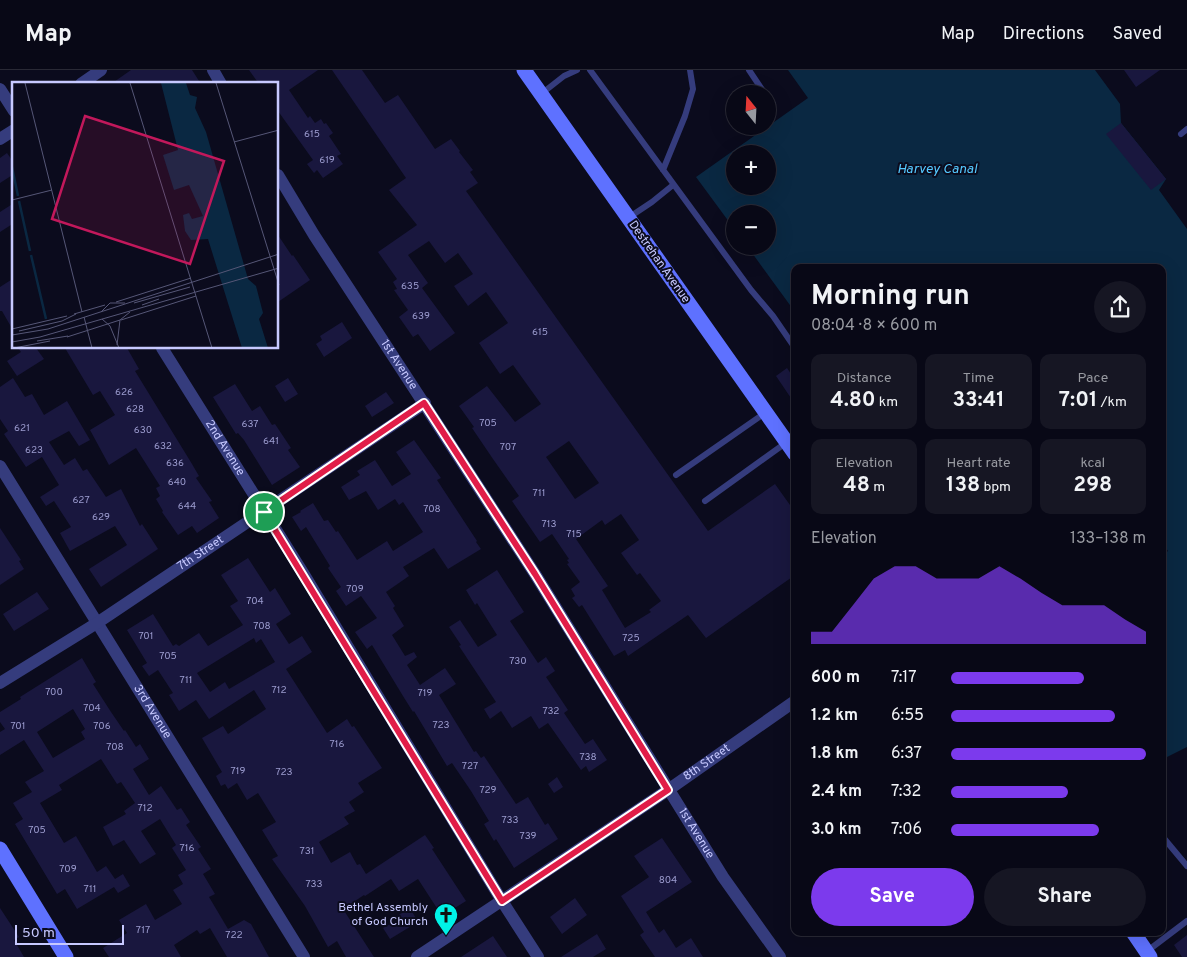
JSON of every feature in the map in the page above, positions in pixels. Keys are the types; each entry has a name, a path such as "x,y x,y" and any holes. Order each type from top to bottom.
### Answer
{"main road":[{"name":"Destrehan Avenue","path":"524,70 791,448"},
{"path":"0,849 66,957"},
{"path":"1136,936 1148,954"}],"street":[{"path":"84,82 101,70"},
{"path":"213,70 220,82"},
{"path":"0,89 12,108"},
{"path":"0,139 12,131"},
{"name":"1st Avenue","path":"279,177 314,235 535,574 723,877 780,957"},
{"name":"2nd Avenue","path":"163,349 538,957"},
{"name":"7th Street","path":"0,683 97,623 424,403"},
{"name":"3rd Avenue","path":"0,466 304,957"},
{"name":"8th Street","path":"417,957 668,790 791,704"}],"lane":[{"path":"541,94 564,76 577,70"},
{"path":"590,70 751,290 774,316 791,342"},
{"path":"663,170 685,116 693,89 690,70"},
{"path":"749,70 759,85"},
{"path":"1181,134 1187,129"},
{"path":"628,218 673,185"},
{"path":"676,475 766,412"},
{"path":"705,501 791,448"},
{"path":"1166,841 1187,866"},
{"path":"1148,954 1187,921"}],"water":[{"name":"Harvey Canal","path":"788,70 1095,70 1120,104 1121,123 1166,179 1159,190 1187,229 1187,747 1166,758 1166,552 1168,551 1166,548 1166,264 791,264 791,306 754,255 776,255 776,205 726,205 726,218 696,177 726,156 726,195 776,195 776,145 741,145 756,135 776,135 776,121 808,98"}],"building":[{"path":"131,70 192,70 200,82 114,82"},
{"path":"249,70 318,70 289,90 308,118 310,116 315,123 321,119 324,124 326,123 333,133 329,136 341,154 337,156 343,164 323,178 317,170 314,173 307,164 313,160 279,112 279,82 258,82"},
{"path":"332,70 362,70 385,103 398,95 435,149 451,139 473,170 470,172 478,183 466,191 708,531 775,484 791,506 791,578 706,638 688,615 628,656 625,650 614,656 582,605 579,607 572,598 575,596 571,589 580,582 567,564 569,559 552,534 540,542 512,501 519,496 459,406 487,386 515,422 541,404 513,365 500,374 479,343 508,323 486,292 468,306 454,286 473,274 458,253 445,263 429,241 408,255 428,283 422,288 455,333 430,351 418,334 413,337 399,317 408,310 394,290 397,289 393,282 397,279 378,252 417,225 389,190 406,178","holes":["569,441 599,483 575,499 546,457","621,514 639,540 621,553 637,575 640,573 661,601 649,610 651,612 625,628 602,590 608,586 576,539 602,520 605,525"]},
{"path":"1124,70 1160,70 1136,87"},
{"path":"1121,123 1166,179 1151,190 1106,134"},
{"path":"7,153 12,160 12,175 0,183 0,158"},
{"path":"12,204 12,224 0,232 0,212"},
{"path":"279,236 292,256 310,280 279,301"},
{"path":"12,279 12,328 2,311 0,311 0,287"},
{"path":"342,322 352,338 324,357 316,344 322,340 320,336"},
{"path":"19,349 37,349 44,359 17,376 7,361 21,352"},
{"path":"66,349 128,349 139,369 135,371 199,476 196,478 212,501 209,502 219,518 197,533 192,526 178,535 162,512 156,499 160,496 156,488 160,486 136,448 109,465 90,430 115,415 100,391 93,395"},
{"path":"787,368 791,374 791,398 776,376"},
{"path":"13,378 25,397 32,394 44,415 67,401 90,440 79,446 69,431 49,442 64,465 75,458 83,471 87,469 106,497 121,489 140,526 142,524 158,549 101,587 89,569 127,545 115,526 70,551 60,533 71,527 54,501 46,506 40,497 59,485 42,457 26,467 4,434 8,431 0,419 0,387"},
{"path":"288,378 298,394 285,402 275,386"},
{"path":"235,384 252,411 260,406 272,425 275,424 291,448 288,450 300,467 272,485 244,440 238,433 236,434 213,397"},
{"path":"386,392 394,403 372,417 365,406"},
{"path":"414,440 441,478 437,480 481,549 448,569 434,548 403,567 409,576 386,592 404,626 392,635 405,656 414,652 417,657 407,665 420,685 445,668 456,684 439,695 474,752 476,751 481,758 484,756 516,804 528,797 545,825 548,823 558,839 514,868 484,824 489,821 471,791 452,763 447,766 372,645 367,649 355,632 377,618 361,596 346,606 336,591 341,587 328,568 330,566 306,527 301,531 292,517 313,503 324,521 328,520 336,532 338,531 357,560 387,541 393,551 423,532 403,502 399,505 395,499 378,510 366,491 349,500 341,487 360,475 357,471 375,460 392,486 411,474 396,452"},
{"path":"0,528 21,560 19,561 24,569 0,585"},
{"path":"248,558 270,592 275,588 291,614 276,624 289,644 302,636 312,652 286,669 327,733 347,719 352,727 354,726 382,768 358,783 364,792 349,802 355,811 344,817 349,824 319,842 331,863 350,852 357,865 360,864 366,874 425,835 466,901 442,916 418,879 399,891 391,879 364,895 343,909 374,957 346,957 337,941 328,947 305,906 272,859 278,856 262,830 276,822 258,793 247,800 237,783 228,789 225,784 221,786 216,776 222,772 202,738 223,726 228,734 266,709 254,690 209,719 196,700 179,711 169,695 173,693 158,670 149,676 142,666 147,663 127,630 153,614 173,646 176,644 179,646 199,633 208,646 243,625 230,606 238,601 221,575","holes":["254,638 256,643 261,639 275,662 229,689 225,682 210,692 197,673"]},
{"path":"497,570 524,612 510,621 538,663 546,657 555,671 546,677 568,710 564,713 585,744 593,739 607,760 589,772 586,766 581,770 548,723 539,729 531,716 512,728 501,711 490,719 484,709 496,702 459,646 461,645 449,627 460,620 478,647 497,635 477,603 475,605 466,590"},
{"path":"37,592 49,609 14,631 3,614"},
{"path":"82,658 96,682 93,684 111,712 136,747 140,744 149,759 133,769 149,795 161,786 177,810 181,808 190,822 186,825 201,847 198,849 211,869 203,874 215,894 209,897 228,929 244,920 251,924 269,957 227,957 210,928 200,934 197,930 174,945 181,957 109,957 103,948 127,933 119,920 146,904 155,920 182,904 173,890 183,884 178,875 186,870 172,848 176,845 160,819 141,831 156,854 140,864 124,840 113,846 103,827 126,814 124,811 135,803 121,782 117,784 101,759 59,785 62,790 40,803 64,843 76,836 97,872 106,866 115,879 123,874 130,886 118,893 114,887 77,909 65,889 57,894 15,824 23,819 13,803 32,792 25,782 44,771 24,740 0,755 0,732 5,729 0,722 0,712 21,699 20,697","holes":["73,709 85,729 81,732 85,739 53,758 37,732"]},
{"path":"557,777 563,787 554,793 548,784"},
{"path":"662,838 692,882 646,912 659,933 664,929 676,948 691,938 703,957 655,957 640,935 644,932 621,896 649,877 634,856"},
{"path":"575,898 587,915 562,934 550,917"},
{"path":"0,908 19,937 14,940 24,957 0,957"},
{"path":"410,908 418,922 390,939 383,928 399,919 397,916"},
{"path":"597,934 606,949 593,957 561,957"},
{"path":"1187,935 1187,957 1182,957 1174,945"},
{"path":"493,936 507,957 461,957"}],"place":[{"name":"Bethel Assembly of God Church","path":"446,936"}],"route":[{"path":"424,403 535,574 668,790 502,901 264,512 424,403"}]}
